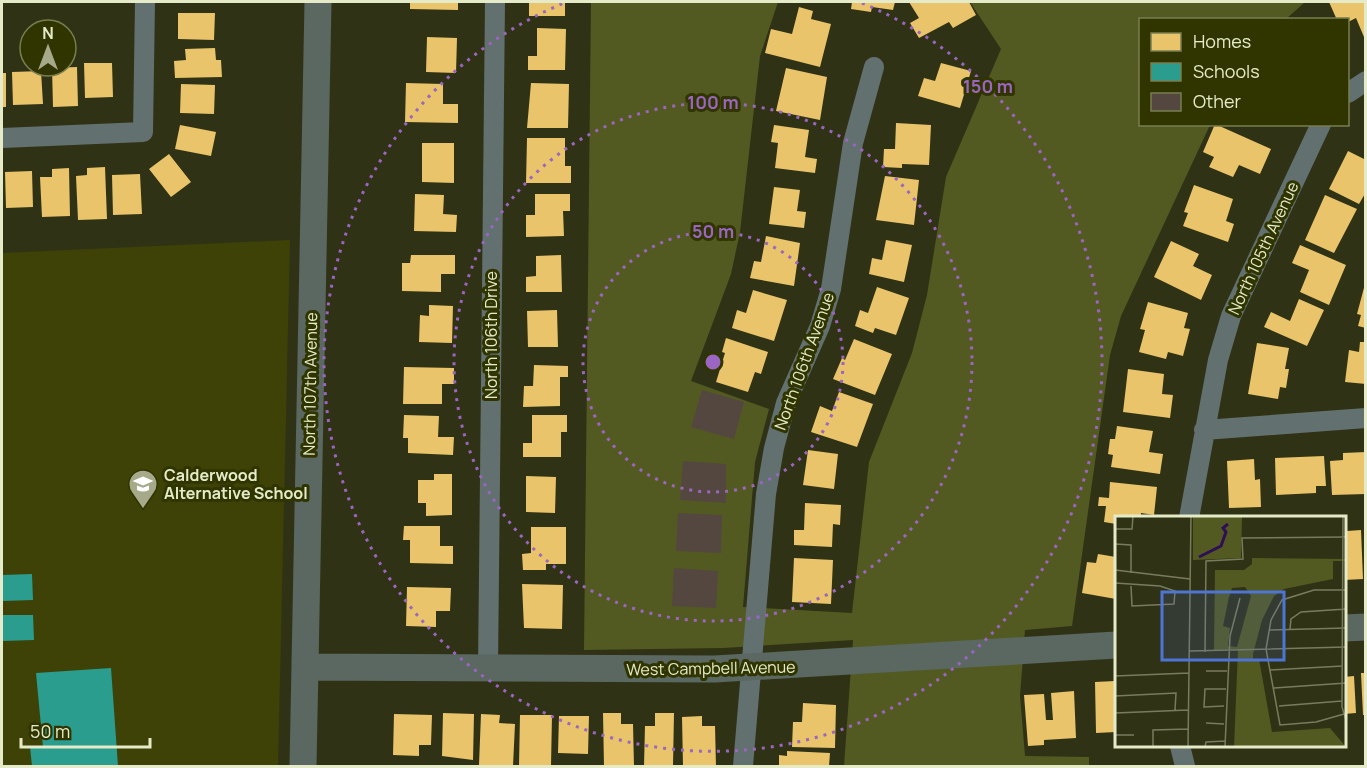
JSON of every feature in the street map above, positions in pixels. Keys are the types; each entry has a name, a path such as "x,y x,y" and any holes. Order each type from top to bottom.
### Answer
{"street":[{"path":"2,138 143,132 145,2"},
{"name":"North 107th Avenue","path":"303,766 318,2"},
{"name":"North 106th Drive","path":"489,668 495,2"},
{"name":"North 106th Avenue","path":"743,766 766,494 774,448 786,403 820,326 831,289 853,143 874,67"},
{"path":"1349,92 1365,81"},
{"name":"North 105th Avenue","path":"1189,516 1218,360 1231,316 1320,126"},
{"path":"1204,430 1365,418"},
{"path":"1346,628 1365,627"},
{"name":"West Campbell Avenue","path":"305,667 750,668 1115,645"},
{"path":"1180,747 1185,766"}],"shaded area":[{"path":"591,2 778,2 760,56 740,232 731,274 691,381 769,409 755,462 743,607 852,613 869,462 912,353 927,295 946,177 1001,49 970,2 1305,2 1287,18 1139,18 1139,126 1210,126 1121,316 1110,355 1072,626 1025,630 1020,696 1025,756 1089,757 1089,766 844,766 853,640 723,648 584,650"},
{"name":"Calderwood Alternative School","path":"290,240 278,766 2,766 2,253"}],"building: Homes":[{"path":"410,2 458,2 458,10 410,9"},
{"path":"529,2 565,2 565,16 529,16"},
{"path":"852,2 895,2 893,10 872,7 871,12 851,9"},
{"path":"909,2 969,2 976,15 953,28 949,22 919,38 910,23 919,18"},
{"path":"1329,2 1366,2 1366,36 1364,37 1356,18 1349,22 1349,18 1336,18"},
{"path":"799,7 813,11 811,19 831,24 820,67 765,53 771,29 792,34"},
{"path":"178,13 215,13 214,40 178,39"},
{"path":"537,28 566,29 565,70 528,70 528,56 537,56"},
{"path":"427,37 457,38 456,73 426,72"},
{"path":"215,48 216,60 221,60 222,77 175,78 174,61 186,60 185,49"},
{"path":"84,63 112,63 113,97 85,98"},
{"path":"941,63 971,71 960,108 918,96 924,78 935,81"},
{"path":"786,68 827,77 820,120 776,111"},
{"path":"12,72 18,72 18,78 41,78 43,104 13,105"},
{"path":"2,73 6,73 6,107 2,107"},
{"path":"52,78 77,78 78,106 53,107"},
{"path":"406,83 443,84 443,104 458,104 458,123 405,122"},
{"path":"531,83 569,84 568,128 527,128"},
{"path":"181,84 215,85 214,114 180,113"},
{"path":"896,123 931,125 929,165 902,164 902,168 883,167 884,149 895,149"},
{"path":"180,125 216,132 211,156 175,149"},
{"path":"774,125 809,130 805,157 817,159 815,173 775,168 778,143 771,142"},
{"path":"1214,126 1219,126 1271,149 1260,174 1239,165 1233,177 1209,167 1214,157 1203,152"},
{"path":"527,138 565,138 565,166 571,166 571,183 526,183"},
{"path":"422,143 454,143 454,183 422,182"},
{"path":"1348,151 1366,160 1366,192 1359,204 1329,189"},
{"path":"169,154 191,182 171,197 149,169"},
{"path":"105,167 107,219 78,220 76,176 87,175 87,168"},
{"path":"69,168 70,216 42,217 40,177 52,177 52,169"},
{"path":"32,171 33,207 6,208 5,172"},
{"path":"140,174 142,214 113,215 112,175"},
{"path":"885,176 919,180 914,225 876,220"},
{"path":"1194,185 1233,199 1226,221 1234,224 1228,242 1183,226 1188,213 1184,212"},
{"path":"774,187 800,190 797,211 806,212 804,228 769,224"},
{"path":"415,194 444,195 443,214 457,215 456,232 414,231"},
{"path":"535,194 570,194 570,211 563,211 564,236 526,237 526,215 535,215"},
{"path":"1325,195 1357,209 1334,253 1305,240"},
{"path":"766,236 800,243 794,286 750,278 754,261 761,262"},
{"path":"886,240 912,245 904,282 869,274 872,258 882,260"},
{"path":"1171,241 1199,254 1193,266 1212,275 1201,300 1154,277"},
{"path":"1300,245 1346,265 1329,305 1300,292 1309,270 1292,263"},
{"path":"411,255 455,255 455,274 441,274 441,292 402,291 402,263 410,263"},
{"path":"561,255 562,292 526,292 526,277 536,276 536,256"},
{"path":"1365,284 1366,328 1358,326 1361,315 1357,314"},
{"path":"877,287 909,298 896,335 875,328 873,333 855,326 860,310 868,313"},
{"path":"753,290 787,300 774,341 732,328 737,310 746,313"},
{"path":"1299,299 1324,310 1307,346 1264,327 1271,312 1290,321"},
{"path":"1148,302 1188,313 1184,328 1190,329 1183,356 1168,352 1166,359 1139,352 1145,330 1140,329"},
{"path":"429,305 453,306 452,343 419,342 420,315 429,316"},
{"path":"557,310 558,347 528,347 527,311"},
{"path":"726,338 768,352 761,374 755,372 748,392 716,382 725,353 722,352"},
{"path":"854,339 892,354 875,395 833,379"},
{"path":"1360,342 1366,342 1366,384 1345,382 1349,350 1359,352"},
{"path":"1257,343 1289,348 1285,369 1289,369 1286,388 1280,387 1278,399 1248,394"},
{"path":"534,365 568,366 568,377 560,377 560,406 523,407 524,386 533,386"},
{"path":"404,367 454,368 454,384 442,384 442,404 403,404"},
{"path":"1128,369 1164,374 1162,394 1173,395 1170,418 1123,412"},
{"path":"839,392 873,404 857,447 811,432 820,406 832,411"},
{"path":"404,415 439,416 438,437 454,437 453,455 408,453 408,438 403,438"},
{"path":"532,415 567,415 567,432 561,432 561,457 523,457 523,443 532,443"},
{"path":"1117,426 1153,431 1149,452 1163,454 1160,474 1111,467 1113,455 1108,454 1110,439 1115,439"},
{"path":"808,450 838,454 834,489 803,485"},
{"path":"1366,452 1366,494 1332,495 1330,461 1343,460 1343,453"},
{"path":"1324,456 1326,486 1316,486 1316,493 1276,495 1275,458"},
{"path":"1254,459 1255,480 1260,479 1261,507 1229,508 1227,461"},
{"path":"434,474 452,474 452,515 426,516 426,503 418,503 418,480 434,480"},
{"path":"526,476 556,477 555,513 526,512"},
{"path":"1110,482 1157,487 1154,515 1141,513 1141,516 1115,516 1115,524 1104,522 1106,506 1098,506 1099,497 1109,498"},
{"path":"805,503 841,505 840,525 833,524 832,547 794,545 794,530 804,530"},
{"path":"404,526 440,526 440,546 453,546 453,564 410,563 410,540 403,540"},
{"path":"531,527 566,527 566,564 546,564 546,570 523,570 522,554 531,553"},
{"path":"1361,530 1363,579 1346,580 1347,531"},
{"path":"1098,554 1115,557 1115,599 1082,593 1087,562 1096,563"},
{"path":"794,558 833,560 831,604 792,602"},
{"path":"522,584 563,585 562,629 524,628"},
{"path":"407,587 451,588 450,611 436,611 436,627 406,626"},
{"path":"1361,673 1366,673 1366,715 1363,715"},
{"path":"1354,676 1356,713 1346,714 1346,677"},
{"path":"1115,681 1115,732 1096,733 1095,682"},
{"path":"1074,691 1076,738 1044,740 1044,745 1028,746 1024,695 1044,694 1046,720 1053,720 1051,693"},
{"path":"803,703 836,705 835,748 792,747 793,722 802,722"},
{"path":"443,713 474,714 473,760 442,756"},
{"path":"603,713 621,713 621,724 633,724 634,766 604,766"},
{"path":"655,713 674,713 673,766 644,766 645,726 655,726"},
{"path":"394,714 432,715 431,745 419,745 419,756 393,755"},
{"path":"481,714 500,715 499,723 515,724 513,766 479,765"},
{"path":"520,715 552,715 551,766 519,766"},
{"path":"559,716 589,716 588,754 558,753"},
{"path":"702,716 702,726 715,726 716,766 683,766 682,717"},
{"path":"787,751 830,753 829,766 779,766 779,755 787,756"}],"building: Schools":[{"path":"32,574 33,600 2,601 2,575"},
{"path":"2,615 33,615 34,640 2,641"},
{"path":"111,668 118,766 32,766 30,747 43,747 36,673"}],"building: Other":[{"path":"702,390 744,402 734,439 691,427"},
{"path":"683,461 726,464 726,503 680,500"},
{"path":"678,513 722,515 721,553 676,551"},
{"path":"674,568 718,571 716,608 672,606"}],"place":[{"name":"Calderwood Alternative School","path":"143,510"}]}
